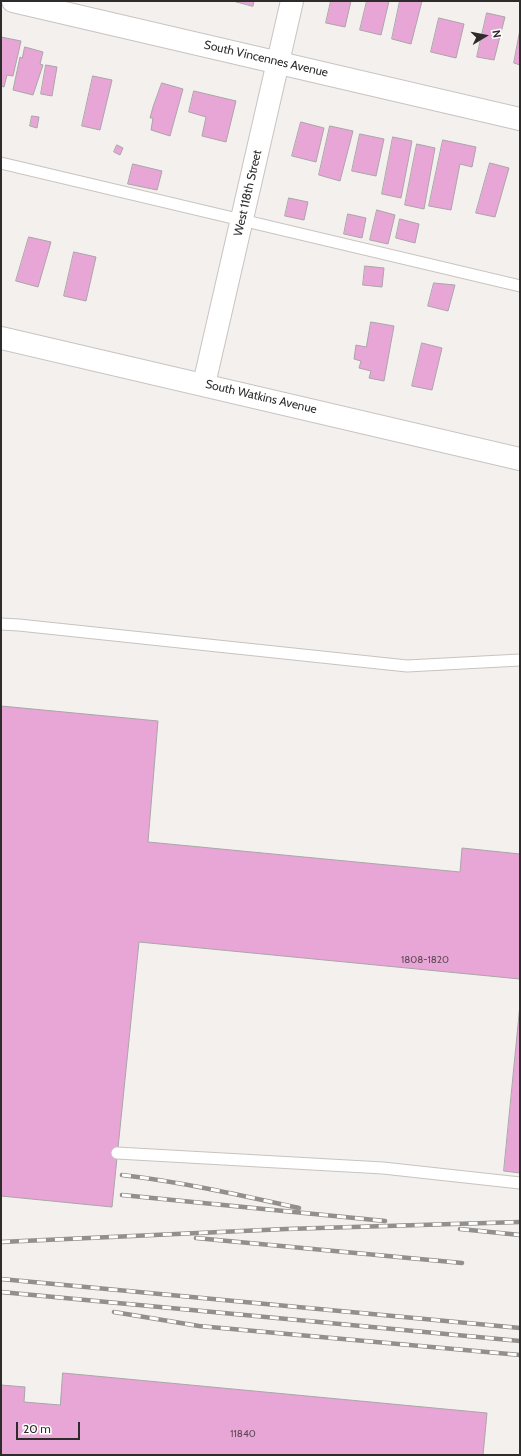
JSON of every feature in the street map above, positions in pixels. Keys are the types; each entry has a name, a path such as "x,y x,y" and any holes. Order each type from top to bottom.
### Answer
{"street":[{"name":"South Vincennes Avenue","path":"12,1 520,119"},
{"name":"West 118th Street","path":"204,384 292,1"},
{"name":"South Watkins Avenue","path":"1,338 204,384 520,459"}],"lane":[{"path":"1,164 520,286"},
{"path":"1,624 406,666 520,660"},
{"path":"117,1153 383,1168 520,1182"}],"building":[{"path":"233,1 254,1 253,6"},
{"path":"331,1 351,1 345,27 326,23"},
{"path":"367,1 389,1 381,35 360,30"},
{"path":"400,1 422,1 411,44 392,39"},
{"path":"487,13 505,17 494,60 477,57"},
{"path":"439,18 464,24 456,58 431,52"},
{"path":"520,30 520,65 514,63"},
{"path":"1,37 21,41 13,76 7,75 4,87 1,86"},
{"path":"25,47 43,52 40,64 43,65 33,95 13,90 20,57 22,58"},
{"path":"46,65 57,67 52,96 41,94"},
{"path":"93,76 112,80 100,130 82,126"},
{"path":"162,83 183,89 170,136 151,130 153,118 150,118"},
{"path":"194,91 236,101 226,142 202,136 206,117 189,112"},
{"path":"32,116 39,117 37,128 30,126"},
{"path":"301,122 324,128 316,162 292,156"},
{"path":"330,126 353,131 340,181 319,175"},
{"path":"360,134 384,139 376,176 352,171"},
{"path":"393,137 412,141 401,198 382,194"},
{"path":"443,140 476,147 472,167 460,164 451,210 429,206"},
{"path":"417,144 435,148 424,209 405,205"},
{"path":"117,145 123,148 120,155 114,152"},
{"path":"490,163 509,168 495,217 476,213"},
{"path":"133,164 162,171 157,190 128,184"},
{"path":"289,198 308,202 304,220 285,216"},
{"path":"377,210 395,215 388,244 370,240"},
{"path":"348,214 366,218 362,238 344,234"},
{"path":"400,219 419,224 415,243 396,238"},
{"path":"29,237 51,242 38,287 16,281"},
{"path":"74,252 96,257 86,301 64,296"},
{"path":"365,266 384,268 382,287 363,285"},
{"path":"434,283 455,285 448,311 428,306"},
{"path":"371,322 394,326 384,381 369,378 371,371 359,368 361,361 354,359 356,345 366,347"},
{"path":"422,343 442,348 432,390 412,386"},
{"path":"1,706 158,721 148,842 460,872 462,848 520,854 520,979 139,942 112,1207 1,1196"},
{"path":"520,1005 520,1173 504,1171"},
{"path":"63,1373 487,1413 483,1455 1,1455 1,1385 25,1387 24,1402 60,1405"}],"railway":[{"path":"122,1175 189,1185 299,1208"},
{"path":"122,1195 385,1221"},
{"path":"1,1242 286,1229 520,1222"},
{"path":"460,1229 520,1235"},
{"path":"196,1238 462,1263"},
{"path":"1,1279 520,1328"},
{"path":"1,1292 520,1341"},
{"path":"114,1312 199,1326 520,1355"}]}
